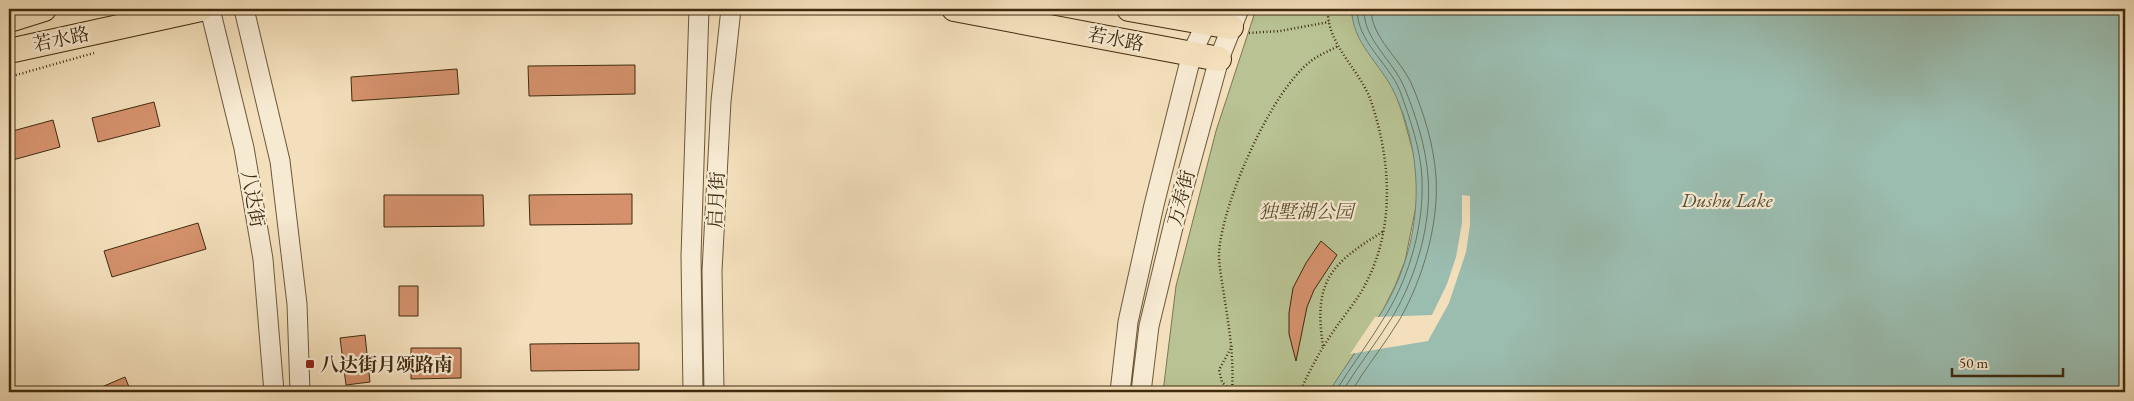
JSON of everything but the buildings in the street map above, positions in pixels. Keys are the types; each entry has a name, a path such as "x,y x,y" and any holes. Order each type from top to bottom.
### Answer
{"main road":[{"name":"若水路","path":"9,20 44,9"},
{"name":"若水路","path":"9,50 201,9"},
{"name":"若水路","path":"954,9 1219,59"},
{"name":"若水路","path":"1129,9 1209,16 1233,23"}],"street":[{"name":"八达街","path":"210,9 244,148 263,259 274,392"},
{"name":"八达街","path":"244,9 280,161 297,304 300,392"},
{"name":"启月街","path":"693,392 690,256 699,9"},
{"name":"启月街","path":"714,392 712,271 721,102 731,9"},
{"name":"万寿街","path":"1120,392 1128,322 1154,205 1192,53 1209,16"},
{"name":"万寿街","path":"1141,392 1149,326 1174,223 1219,59 1233,23"}],"path":[{"path":"1300,392 1311,367 1365,287 1376,263 1384,231 1387,203 1386,168 1382,134 1370,98 1355,68 1338,46 1330,30 1328,9"},
{"path":"1233,23 1252,33 1280,32 1329,22"},
{"path":"1232,392 1232,346 1219,254 1222,230 1249,154 1267,118 1292,81 1311,61 1338,46"},
{"path":"9,77 99,52"},
{"path":"1324,347 1319,320 1319,306 1321,294 1328,279 1352,250 1384,231"},
{"path":"1232,346 1219,370 1222,382 1232,392"}],"green space":[{"name":"独墅湖公园","path":"1256,9 1352,9 1352,16 1394,90 1414,155 1417,201 1405,261 1383,310 1329,392 1163,392 1176,286 1216,131"}],"water":[{"name":"Dushu Lake","path":"1352,9 2125,9 2125,392 1329,392 1377,320 1396,284 1406,258 1413,230 1416,202 1416,174 1412,146 1405,119 1394,92 1356,32"}],"pier":[{"path":"1462,195 1470,196 1470,225 1466,252 1449,303 1428,341 1350,354 1375,317 1432,315 1447,284 1456,257 1462,223"}],"place":[{"name":"八达街月颂路南","path":"310,364"}]}
